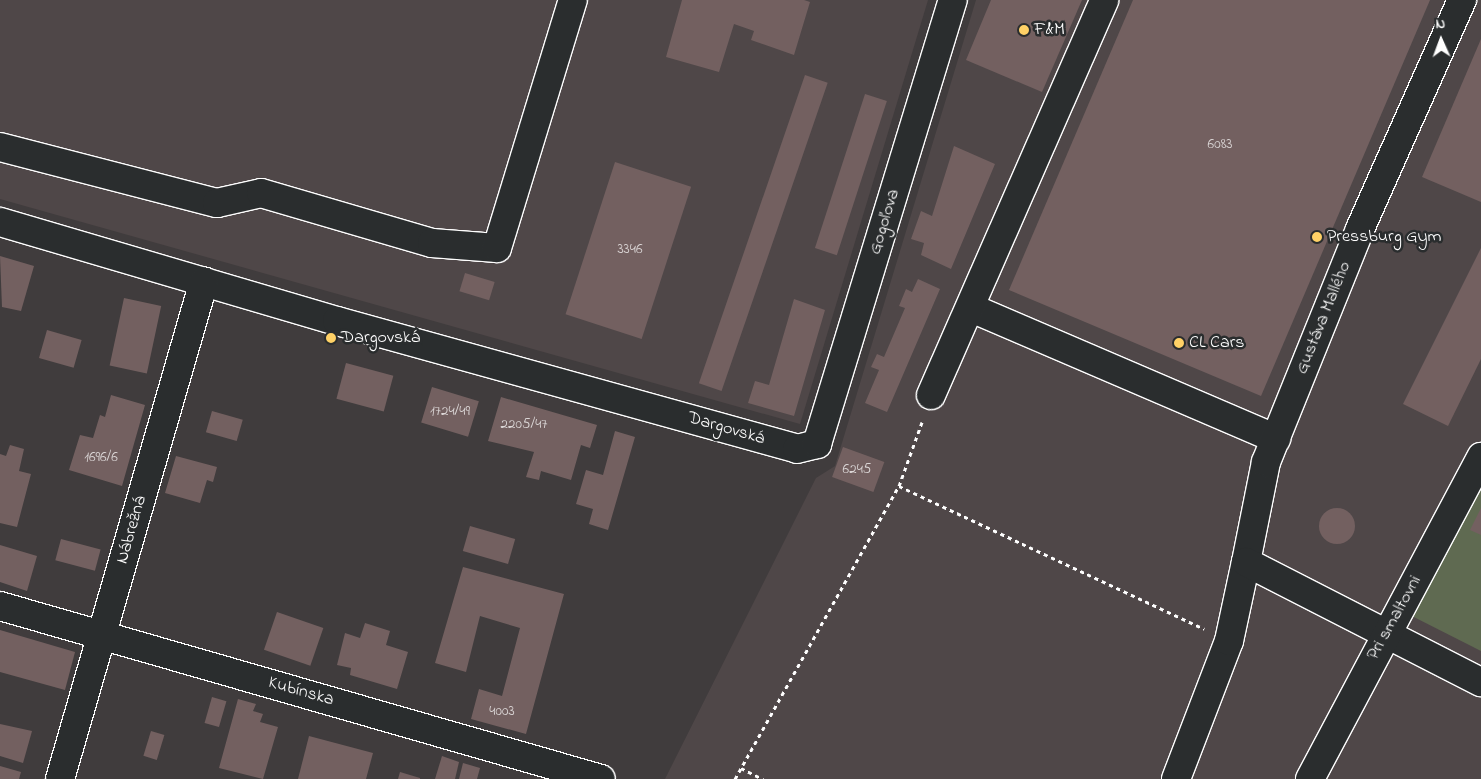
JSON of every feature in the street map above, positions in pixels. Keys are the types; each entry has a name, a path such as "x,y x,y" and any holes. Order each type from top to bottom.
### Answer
{"street":[{"path":"0,147 217,203 261,193 432,242 497,248 573,0"},
{"name":"Gogoľova","path":"818,444 952,0"},
{"path":"931,395 972,308 1104,0"},
{"name":"Gustáva Mallého","path":"1176,779 1229,641 1266,462 1360,229 1462,0"},
{"name":"Dargovská","path":"0,222 797,449 818,444"},
{"name":"Nábrežná","path":"60,779 204,281"},
{"path":"972,308 1276,439"},
{"name":"Pri smaltovni","path":"1310,779 1386,632 1449,522 1481,457"},
{"path":"1246,562 1481,682"},
{"name":"Kubínska","path":"0,606 601,779"}],"path":[{"path":"735,779 899,486 931,395"},
{"path":"899,486 1229,641"},
{"path":"741,768 763,779"}],"shaded area":[{"path":"0,0 928,0 800,424 0,199"},
{"path":"976,0 1481,0 1481,779 665,779 816,478 835,466"}],"green space":[{"path":"1481,450 1481,651 1400,610"}],"building":[{"path":"682,0 804,0 810,2 794,55 751,40 754,31 734,24 719,72 666,57"},
{"name":"F&M","path":"991,0 1082,0 1042,92 966,60"},
{"path":"1133,0 1430,0 1261,396 1009,290"},
{"path":"1481,39 1481,202 1422,177"},
{"path":"805,75 828,83 722,391 699,383"},
{"path":"865,94 887,101 837,255 815,248"},
{"path":"954,146 995,164 951,269 921,255 924,243 911,239 921,211 932,216"},
{"path":"615,162 691,187 642,339 566,314"},
{"path":"1481,248 1481,359 1448,426 1403,404"},
{"path":"0,256 34,266 21,311 2,307"},
{"path":"465,273 495,282 489,300 459,291"},
{"path":"918,279 940,289 887,412 865,403 879,370 871,367 877,354 884,357 905,308 899,306 906,289 912,292"},
{"path":"124,298 161,306 147,373 110,365"},
{"path":"794,299 825,310 794,416 748,403 755,381 769,385"},
{"path":"47,330 82,340 74,368 39,358"},
{"path":"346,363 393,376 384,411 336,399"},
{"path":"432,387 479,401 468,437 421,422"},
{"path":"111,395 145,405 122,486 69,470 80,435 93,438 100,415 105,417"},
{"path":"501,397 597,425 590,448 581,445 571,480 541,471 539,480 526,477 534,452 488,441"},
{"path":"212,411 243,420 237,441 206,432"},
{"path":"615,431 635,437 608,530 589,524 593,509 576,504 586,470 603,475"},
{"path":"10,445 24,449 19,471 31,474 17,527 0,523 0,454 6,456"},
{"path":"843,447 884,462 873,492 832,477"},
{"path":"176,456 217,467 213,482 207,480 200,503 165,493"},
{"path":"1337,508 1344,509 1350,513 1354,519 1354,533 1350,539 1344,543 1337,544 1330,543 1324,539 1320,533 1319,526 1320,519 1324,513 1330,509"},
{"path":"1481,508 1481,535 1470,530"},
{"path":"470,526 515,539 508,564 463,551"},
{"path":"61,539 101,550 95,571 55,560"},
{"path":"0,545 37,556 27,591 0,582"},
{"path":"463,567 564,594 526,734 471,719 479,689 502,696 520,628 480,616 466,672 435,663"},
{"path":"277,612 323,628 310,666 264,650"},
{"path":"365,623 390,631 386,645 408,652 397,689 350,675 351,668 337,665 345,633 360,638"},
{"path":"0,630 75,652 65,690 0,672"},
{"path":"212,697 226,701 219,727 205,723"},
{"path":"238,699 256,704 253,711 263,714 260,722 278,727 263,779 219,768"},
{"path":"0,724 32,731 23,763 0,756"},
{"path":"151,731 164,735 157,760 143,756"},
{"path":"309,736 373,753 366,779 298,779"},
{"path":"442,756 459,762 455,779 435,779"},
{"path":"463,763 480,768 477,779 459,779"},
{"path":"0,766 21,772 19,779 0,779"},
{"path":"400,772 420,778 420,779 398,779"}],"place":[{"name":"F&M","path":"1024,30"},
{"name":"Pressburg Gym","path":"1317,237"},
{"name":"Dargovská","path":"331,338"},
{"name":"CL Cars","path":"1179,343"}]}
